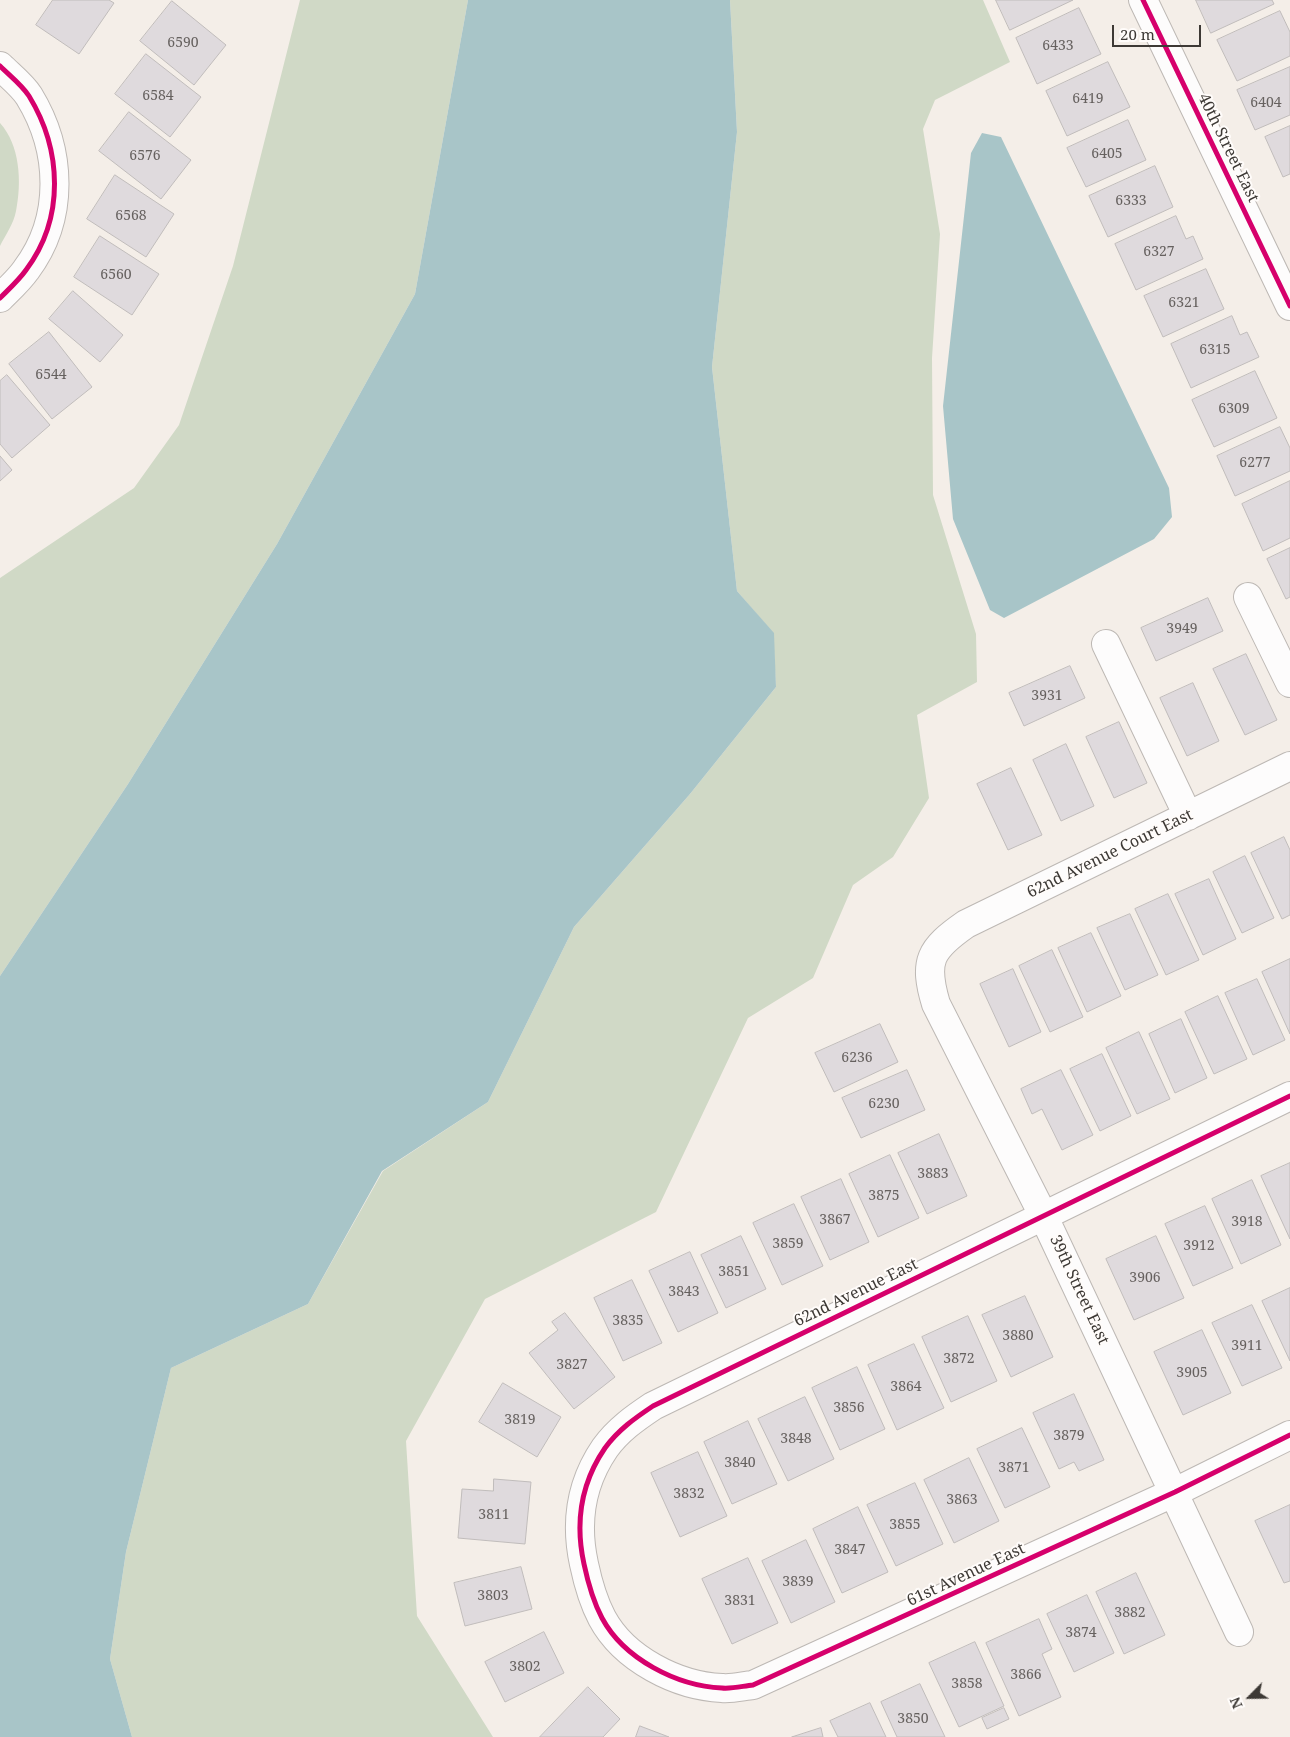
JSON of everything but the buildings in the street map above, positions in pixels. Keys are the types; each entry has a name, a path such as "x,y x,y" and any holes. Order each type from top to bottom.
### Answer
{"street":[{"name":"40th Street East","path":"1143,0 1290,306"},
{"path":"0,66 29,95 44,128 54,159 56,191 52,216 39,247 26,270 0,298"},
{"path":"1248,597 1290,683"},
{"path":"1106,644 1188,816"},
{"name":"62nd Avenue Court East","path":"936,950 947,937 966,924 1290,766"},
{"name":"39th Street East","path":"936,950 928,967 929,982 936,1004 1044,1214 1239,1632"},
{"name":"62nd Avenue East","path":"603,1620 590,1591 582,1558 579,1531 581,1500 605,1448 624,1426 653,1406 1044,1214 1290,1096"},
{"name":"61st Avenue East","path":"603,1620 625,1646 647,1663 672,1677 723,1688 753,1685 1175,1492 1290,1435"}],"green space":[{"path":"300,0 468,0 415,294 277,544 128,784 0,976 0,578 134,488 179,425 233,266"},
{"path":"730,0 983,0 1010,62 935,100 923,129 940,234 932,358 933,495 976,634 977,682 917,715 929,798 893,857 853,885 813,978 748,1018 656,1212 485,1299 406,1441 417,1616 493,1737 132,1737 110,1659 126,1552 171,1368 308,1304 383,1171 488,1102 574,927 690,794 776,687 773,633 737,591 712,367 737,132"},
{"path":"0,123 12,142 18,164 19,188 15,216 0,246"}],"water":[{"path":"468,0 730,0 737,132 712,367 737,591 774,633 776,687 690,794 574,927 488,1102 382,1171 308,1304 171,1368 126,1552 110,1659 132,1737 0,1737 0,976 128,784 277,544 415,294"},
{"path":"982,133 1001,137 1169,488 1172,517 1154,539 1004,618 990,610 953,519 943,406 971,153"}],"cycle path":[{"path":"1143,0 1290,306"},
{"path":"0,66 26,92 40,117 53,161 54,184 53,206 48,228 39,250 23,274 0,298"},
{"path":"1290,1096 653,1406 621,1430 605,1448 597,1461 585,1489 582,1504 580,1519 581,1549 589,1585 602,1618 612,1633 638,1658 653,1668 687,1682 726,1688 753,1685 1175,1492 1290,1435"}]}
